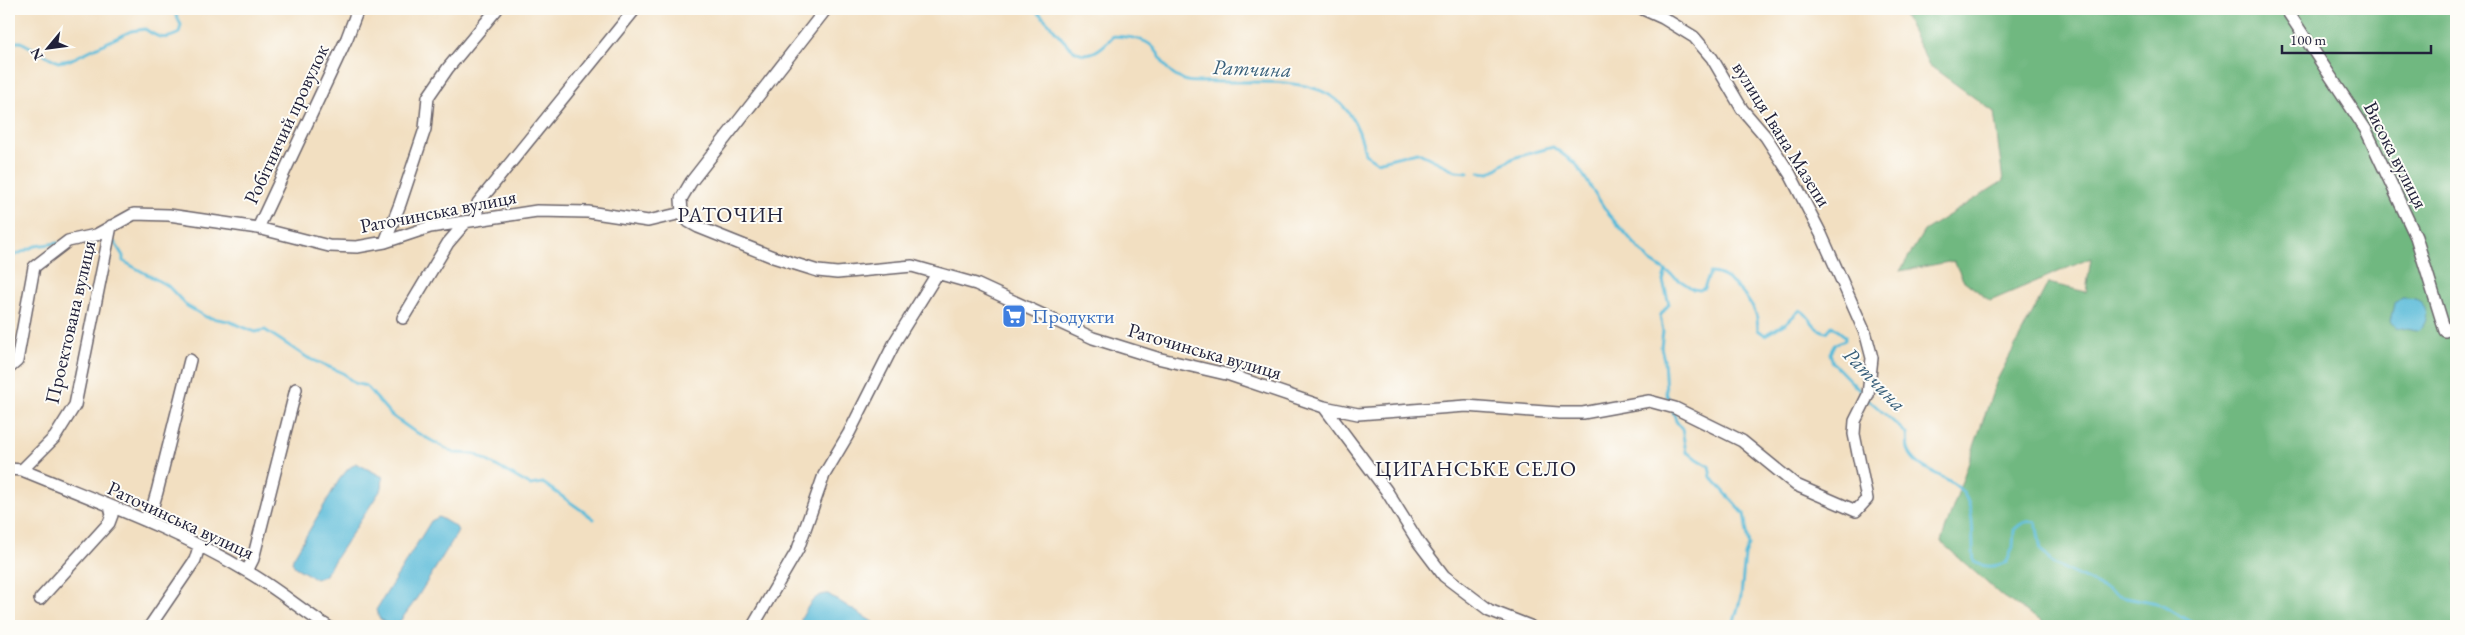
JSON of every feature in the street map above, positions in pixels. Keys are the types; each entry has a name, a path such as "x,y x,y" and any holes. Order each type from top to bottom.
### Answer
{"street":[{"name":"Робітничий провулок","path":"258,228 347,38 358,9"},
{"path":"385,242 425,129 428,97 448,68 497,9"},
{"path":"404,318 448,243 471,221 478,203 634,9"},
{"path":"682,213 681,199 691,182 826,9"},
{"name":"вулиця Івана Мазепи","path":"1643,9 1663,18 1694,37 1712,58 1742,109 1766,137 1790,174 1821,234 1866,335 1872,358 1868,395 1855,421"},
{"name":"Висока вулиця","path":"2286,9 2366,130 2416,237 2445,331"},
{"name":"Раточинська вулиця","path":"9,368 17,361 34,267 68,241 96,235 134,214 149,214 258,228 329,246 357,246 385,242 430,227 537,210 588,212 648,221 682,213 689,222 698,227 800,267 837,273 912,266 976,284 1093,338 1157,358 1230,375 1324,407 1358,414 1466,406 1583,413 1649,401 1675,408 1742,441 1796,485 1856,511 1867,499 1857,460 1854,434 1855,421"},
{"name":"Проектована вулиця","path":"12,471 55,437 75,405 107,254 111,226"},
{"path":"753,626 798,549 824,476 849,433 896,340 937,274"},
{"path":"144,520 152,509 158,492 190,360"},
{"path":"248,571 253,559 296,388"},
{"path":"1324,407 1386,490 1403,520 1444,576 1489,610 1530,626"},
{"name":"Раточинська вулиця","path":"12,471 144,520 248,571 327,626"},
{"path":"40,599 109,523 112,515 110,506"},
{"path":"150,626 196,560 199,547"}],"green space":[{"path":"1901,9 2456,9 2456,626 2140,626 2123,621 2049,626 2003,597 1941,542 1997,380 2048,283 2086,292 2091,258 1990,301 1963,280 1954,261 1900,271 1924,231 2003,181 1994,112 1929,65"}],"water":[{"path":"2402,298 2415,299 2426,309 2424,324 2417,331 2396,327 2391,321 2395,304"},
{"path":"356,463 383,477 382,488 324,576 316,579 295,567 292,562 293,558 339,480"},
{"path":"439,517 456,527 458,531 415,601 398,624 390,626 379,618 376,610 431,521"},
{"path":"828,594 879,626 802,626 801,619 811,602 818,596"}],"waterway":[{"name":"Ратчина","path":"9,42 21,42 58,62 70,60 131,31 145,29 154,35 166,38 179,33 181,25 173,9"},
{"name":"Ратчина","path":"1034,9 1071,48 1080,53 1089,54 1100,48 1113,36 1129,37 1144,41 1153,47 1169,71 1187,81 1269,82 1312,88 1330,95 1345,108 1357,127 1365,154 1377,162 1417,152 1456,171 1468,172"},
{"name":"Ратчина","path":"1479,172 1490,173 1513,158 1553,147 1576,164 1609,215 1650,261 1693,289 1700,290 1704,288 1710,273 1724,277 1737,287 1748,301 1756,314 1758,330 1765,335 1786,323 1800,310 1822,331 1827,332 1832,326 1845,336 1845,340 1835,344 1830,353 1833,363 1864,395"},
{"path":"111,242 115,243 123,256 123,261 168,286 187,306 206,317 228,321 255,332 265,330 308,358 343,373 354,383 366,386 391,415 412,430 454,453 475,454 530,485 543,483 594,519"},
{"path":"9,258 35,246 58,243"},
{"path":"1666,271 1663,281 1669,304 1660,316 1663,331 1661,347 1664,360 1666,392 1670,403"},
{"name":"Ратчина","path":"1868,399 1907,434 1908,449 1918,463 1951,482 1964,494 1968,501 1972,518 1974,562 1990,566 2007,562 2013,547 2014,530 2029,521 2036,522 2041,550 2052,563 2121,596 2157,603 2199,626"},
{"path":"1673,411 1676,421 1682,429 1686,452 1709,466 1711,477 1744,514 1749,545 1745,555 1741,596 1733,626"}],"place":[{"name":"Продукти","path":"1014,316"}],"district":[{"name":"РАТОЧИН","path":"731,214"},
{"name":"ЦИГАНСЬКЕ СЕЛО","path":"1476,468"}]}
